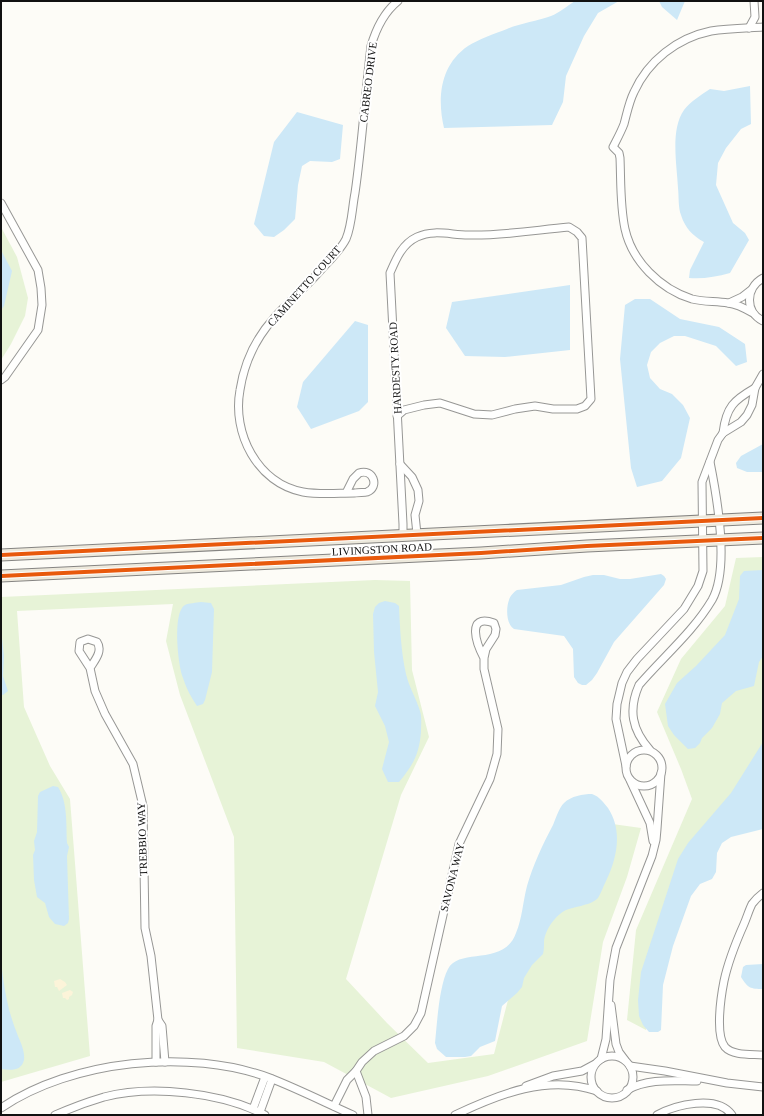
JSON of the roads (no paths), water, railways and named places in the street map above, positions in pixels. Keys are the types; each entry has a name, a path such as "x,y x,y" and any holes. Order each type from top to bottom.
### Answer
{"main road":[{"name":"LIVINGSTON ROAD","path":"1,555 763,518"},
{"name":"LIVINGSTON ROAD","path":"1,576 763,538"}],"street":[{"name":"CABREO DRIVE","path":"361,148 371,46 374,33 386,14 398,1"},
{"path":"749,28 754,17 754,1"},
{"path":"754,17 763,27"},
{"path":"762,322 753,313 738,306 729,303 702,301 679,294 659,282 640,262 628,239 625,229 622,209 620,158 619,153 613,147 624,125 629,104 634,92 647,71 660,56 679,43 699,34 720,30 763,27"},
{"name":"CAMINETTO COURT","path":"346,493 320,494 302,492 272,478 257,463 245,443 239,420 240,390 250,356 259,339 273,319 330,261 346,239 351,220 361,148"},
{"path":"1,203 38,270 42,305 38,330 5,377 1,380"},
{"name":"HARDESTY ROAD","path":"397,416 404,410 424,405 440,404 474,414 486,415 492,415 515,408 534,406 553,409 577,409 585,406 591,399 582,238 577,232 569,227 468,235 432,232 417,237 406,244 396,258 390,273 397,416 400,464 403,535"},
{"path":"729,303 742,297 763,278"},
{"path":"751,290 749,304 753,313"},
{"path":"723,432 741,422 747,415 752,405 755,388 763,374"},
{"path":"654,849 653,834 650,823 628,776 623,746 616,720 617,701 622,682 627,672 637,659 684,609 698,586 703,571 702,482 718,440 723,432 728,413 734,402 755,388"},
{"path":"710,462 720,521 720,574 713,598 697,621 639,685 634,696 633,713 636,729 639,736 650,750 655,753 661,762 658,829 654,849 616,948 610,980 606,1040 599,1061 593,1068 591,1081 597,1091 603,1096 616,1097 622,1095 627,1090 635,1086 649,1083 712,1080"},
{"path":"400,464 412,477 418,490 419,501 415,515 417,534"},
{"name":"SAVONA WAY","path":"334,1106 348,1080 362,1062 374,1052 404,1036 414,1026 421,1012 459,844 490,779 497,754 498,728 484,669 486,649 495,635 496,629 494,623 483,622 478,624 476,628 476,642 484,658"},
{"name":"TREBBIO WAY","path":"90,668 95,691 105,714 133,764 143,806 146,928 151,956 158,1020 156,1026 156,1062"},
{"path":"626,766 630,756 634,752 650,750"},
{"path":"628,776 636,784 649,786 659,779 661,773"},
{"path":"763,893 752,904 730,961 724,982 719,1031 724,1046 729,1051 763,1055"},
{"path":"609,993 616,1044 619,1052 628,1064 632,1079 627,1090"},
{"name":"TREBBIO WAY","path":"158,1020 162,1026 165,1062"},
{"path":"455,1115 501,1094 522,1088 534,1082 553,1076 582,1071 608,1056 620,1058 628,1064 740,1085 763,1087"},
{"path":"1,1108 17,1097 67,1077 109,1068 156,1062 187,1062 219,1065 268,1078 353,1115"},
{"path":"356,1071 366,1097 368,1115"},
{"path":"253,1109 268,1078"},
{"path":"55,1115 77,1105 105,1097 131,1093 165,1091 201,1095 234,1103 253,1109 262,1114 268,1078"},
{"path":"522,1088 569,1086 597,1091"},
{"path":"657,1115 678,1106 705,1104 723,1107 732,1115"}],"water":[{"path":"575,1 619,1 598,13 584,36 566,76 563,102 552,125 444,128 441,105 443,83 446,72 451,63 459,54 468,46 481,39 512,27 551,16"},
{"path":"659,1 685,1 677,20 662,7"},
{"path":"750,86 751,124 741,129 726,148 718,163 716,185 733,223 745,233 749,240 730,273 720,276 689,278 690,270 704,242 696,237 687,228 679,209 675,148 677,127 684,110 696,98 710,89 724,91"},
{"path":"297,112 343,125 340,159 332,162 310,161 302,166 298,185 295,219 274,237 264,236 254,224 274,142"},
{"path":"1,250 12,271 4,306 1,310"},
{"path":"570,285 570,350 505,357 465,356 446,328 452,302"},
{"path":"635,299 650,299 680,319 719,327 745,344 747,362 736,366 716,346 685,336 674,336 660,343 651,352 647,365 650,378 660,389 672,394 683,405 690,418 681,458 662,481 637,487 631,468 620,359 625,305"},
{"path":"355,321 368,325 368,402 359,411 311,429 297,407 303,382"},
{"path":"763,444 763,472 747,472 737,468 736,463 741,456"},
{"path":"763,570 763,656 759,662 754,686 736,691 722,703 720,714 712,728 695,748 688,749 674,735 668,726 665,704 677,683 696,666 725,635 739,599 740,576 744,571"},
{"path":"661,574 666,579 664,585 614,642 597,673 586,685 578,683 574,677 573,649 564,636 514,629 511,627 508,620 507,607 509,600 512,594 517,590 561,585 593,575 630,579"},
{"path":"385,601 395,603 399,606 400,632 406,674 421,716 421,732 417,753 412,765 399,782 388,782 382,769 389,742 385,726 375,706 378,692 374,652 373,614 375,607 379,603"},
{"path":"201,602 211,603 214,609 212,672 205,700 203,704 197,706 187,689 181,672 177,628 178,618 185,605"},
{"path":"1,629 4,656 3,676 8,691 3,695 1,695"},
{"path":"763,742 763,829 731,837 722,843 717,853 716,872 712,879 700,884 691,896 673,946 663,985 661,1030 658,1032 649,1032 643,1025 639,1016 638,1000 641,972 678,859 688,843 731,793"},
{"path":"53,786 58,787 65,807 67,843 69,847 67,856 69,919 68,923 64,926 55,924 49,917 45,903 37,897 34,880 33,855 35,850 34,841 37,832 38,796 40,792"},
{"path":"592,794 599,798 608,808 616,826 617,835 617,844 613,863 598,898 590,903 562,912 549,927 546,932 543,954 532,965 524,978 522,987 502,1006 495,1041 480,1047 471,1056 446,1057 437,1049 435,1043 440,995 448,969 454,963 462,959 492,954 502,950 510,943 518,928 532,870 558,813 564,803 574,797"},
{"path":"1,961 9,1009 24,1054 23,1064 18,1068 11,1070 1,1069"},
{"path":"763,964 763,989 755,989 750,987 741,977 743,967 746,965"}]}
